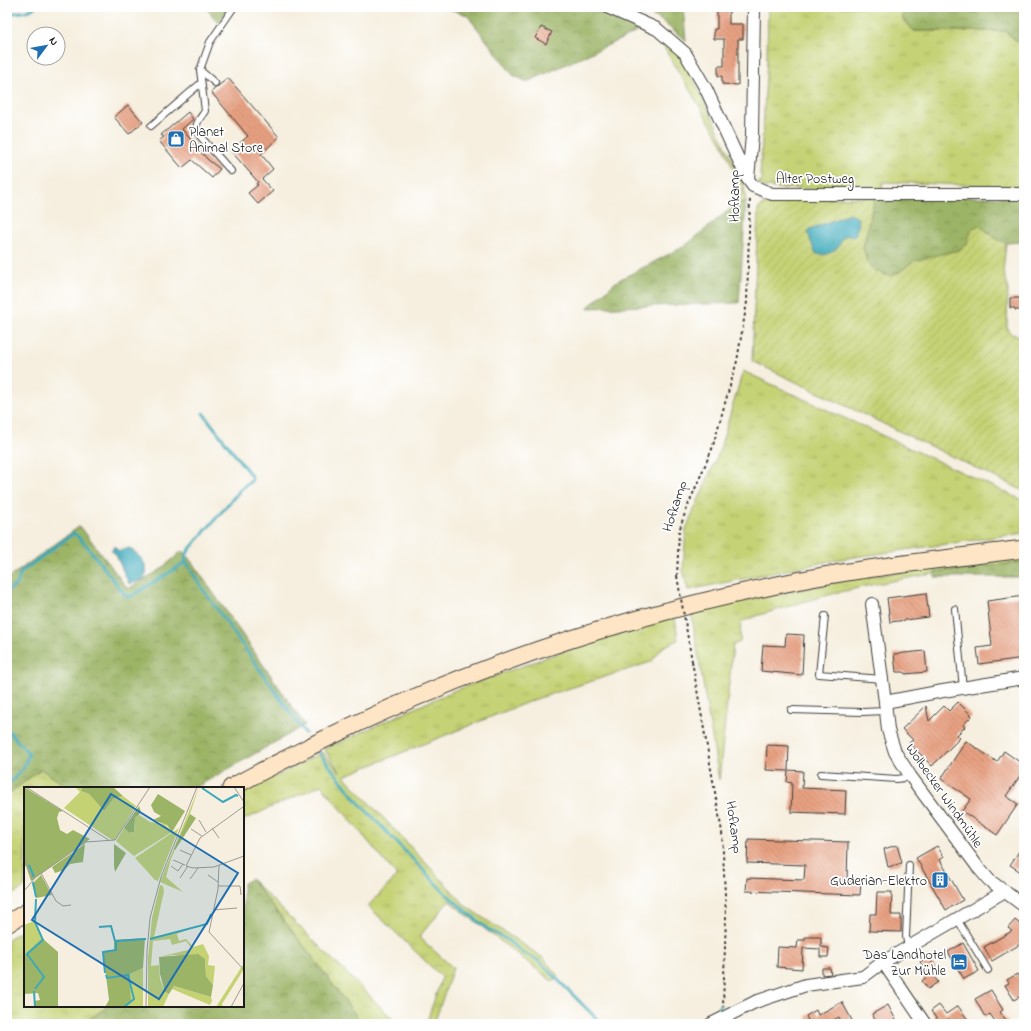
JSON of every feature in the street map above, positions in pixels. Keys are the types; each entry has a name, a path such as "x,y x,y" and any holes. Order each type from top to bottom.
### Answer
{"main road":[{"path":"233,787 342,730 447,683 664,612 726,596 814,578 1024,549"},
{"path":"7,924 24,915"}],"street":[{"name":"Alter Postweg","path":"606,7 657,29 685,53 706,89 753,186 772,194 1024,194"},
{"name":"Hofkamp","path":"748,178 752,136 754,7"},
{"name":"Wolbecker Windmühle","path":"872,604 888,730 895,752 911,777 977,866 989,880 1024,906"},
{"path":"886,706 963,688 1024,678"},
{"path":"711,1024 723,1021 755,1002 806,985 863,977 883,962 1005,891"},
{"path":"883,962 924,1024"}],"lane":[{"path":"231,171 198,135 196,129 197,123 205,111 200,70 210,42 234,7"},
{"path":"200,70 215,84"},
{"path":"151,126 201,84"},
{"path":"955,609 963,688"},
{"path":"825,616 819,674 882,679"},
{"path":"791,710 862,712 886,706"},
{"path":"821,774 897,779 911,777"},
{"path":"908,947 906,937 909,865"},
{"path":"957,919 988,970"}],"path":[{"name":"Hofkamp","path":"723,1021 726,916 722,832 677,576 679,531 686,510 712,449 737,361 747,302 750,200 748,178"}],"green space":[{"path":"205,7 229,7 219,23"},
{"path":"444,7 595,7 640,27 639,31 527,82 513,75 467,15"},
{"path":"631,7 683,7 686,41 658,18"},
{"path":"768,7 905,7 902,18 914,31 1005,31 1024,47 1024,187 883,182 882,190 776,188 764,187 758,183 763,179 760,175 767,60"},
{"path":"905,7 1024,7 1024,47 1005,31 914,31 902,18"},
{"path":"640,27 670,43 688,67 744,184 746,201 735,205 743,192 723,145 660,41 639,31"},
{"path":"875,197 1024,197 1024,242 1006,243 996,239 989,232 972,229 967,244 959,250 930,257 890,276 875,271 867,263 863,247"},
{"path":"875,197 863,247 867,263 875,271 890,276 898,273 914,261 959,250 967,244 972,229 979,225 996,239 1006,243 1003,272 1008,286 1007,329 1011,334 1024,337 1024,491 752,361 758,209 768,200"},
{"path":"746,201 739,303 587,308 617,281 685,246 735,205"},
{"path":"743,371 1024,501 1024,533 841,559 688,590 683,570 686,529 719,452"},
{"path":"80,526 128,589 160,570 182,551 189,558 305,725 197,787 68,787 41,769 7,795 7,579"},
{"path":"1024,556 1024,562 906,578 848,590 765,613 741,622 740,642 733,645 719,780 691,611 856,578"},
{"path":"1024,562 1024,577 935,577 935,572"},
{"path":"675,616 678,640 663,647 651,662 533,700 344,776 467,907 543,958 558,976 553,982 449,901 419,937 453,968 434,1024 426,1024 442,977 368,906 397,876 321,785 244,820 244,792 322,752 340,772 324,749 453,691 589,642"},
{"path":"41,769 68,787 24,787 24,888 7,898 7,795"},
{"path":"251,879 398,1024 362,1024 311,955"},
{"path":"251,879 311,955 362,1024 83,1024 107,1007 244,1007 244,882"},
{"path":"24,929 24,1007 107,1007 83,1024 7,1024 7,940"}],"water":[{"path":"850,214 858,218 859,224 854,237 848,235 842,238 838,246 828,254 815,253 808,233 810,229"},
{"path":"115,546 118,551 129,548 142,560 146,567 146,575 142,580 129,584 116,555 111,550"}],"building":[{"path":"717,7 729,7 729,24 743,24 743,39 738,39 738,85 722,84 722,76 718,76 718,66 724,66 724,39 714,39 714,29 717,29"},
{"path":"541,27 552,32 546,44 535,38"},
{"path":"228,78 279,137 261,154 273,169 262,179 273,191 258,204 248,193 258,185 256,184 258,182 231,151 248,136 211,92"},
{"path":"128,105 143,122 129,134 114,117"},
{"name":"Planet Animal Store","path":"188,112 193,119 182,129 207,159 220,169 212,178 192,160 182,168 159,141 164,137 161,135"},
{"path":"1010,298 1024,298 1024,310 1015,310 1015,308 1010,308"},
{"path":"926,593 929,617 890,622 887,598"},
{"path":"1024,596 1024,658 979,664 977,648 992,646 987,601"},
{"path":"786,634 804,635 802,675 761,671 763,645 785,646"},
{"path":"925,651 927,672 905,674 904,672 896,672 894,654"},
{"path":"958,702 972,716 963,725 965,727 957,735 960,738 932,766 909,743 913,740 902,729 926,706 929,721 944,706 949,711"},
{"path":"966,741 997,762 1004,751 1024,765 1024,770 1006,796 1018,804 997,835 962,811 971,799 941,779"},
{"path":"767,745 789,746 788,770 803,771 802,788 846,790 845,814 791,812 792,783 787,782 788,771 766,770"},
{"path":"748,839 848,842 847,881 861,882 860,895 746,891 747,878 804,880 805,865 747,863"},
{"path":"1024,844 1024,874 1010,865"},
{"path":"897,845 902,863 888,867 884,849"},
{"name":"Guderian-Elektro","path":"937,846 944,857 940,860 963,900 946,910 916,858"},
{"path":"877,892 892,892 891,915 901,915 901,932 869,931 870,914 876,914"},
{"path":"1015,920 1024,927 1024,942 992,961 984,947 1012,931 1008,928"},
{"path":"805,937 821,937 821,947 829,948 828,957 820,957 820,949 803,948 802,969 777,967 778,947 797,948 798,940 805,940"},
{"path":"963,943 979,971 964,979 948,952"},
{"path":"928,957 936,968 928,973 920,962"},
{"path":"822,968 830,968 831,974 822,975"},
{"path":"931,973 938,982 928,989 922,981"},
{"path":"1017,974 1019,977 1024,974 1024,994 1014,1000 1005,985 1009,983 1007,980"},
{"path":"991,990 1003,1010 1000,1012 1009,1024 997,1024 990,1014 985,1017 975,999"},
{"path":"842,1002 854,1024 842,1024 839,1017 826,1024 810,1024 806,1016 816,1010 818,1015"},
{"path":"888,1005 898,1024 877,1024 872,1014"},
{"path":"939,1005 946,1014 958,1006 971,1024 953,1024 949,1019 940,1024 931,1011"}],"waterway":[{"path":"7,14 28,11 35,7"},
{"path":"186,562 185,557 189,550 242,488 251,481 252,477 203,413"},
{"path":"7,591 17,584 21,572 74,533 86,545 125,595 130,597 186,562 202,588 305,733"},
{"path":"7,729 29,754 24,767 7,786"},
{"path":"319,753 360,804 446,894 486,928 506,939 522,952 539,961 602,1024"},
{"path":"698,1024 712,1018 720,1005"}],"place":[{"name":"Planet Animal Store","path":"176,139"},
{"name":"Guderian-Elektro","path":"940,880"},
{"name":"Das Landhotel Zur Mühle","path":"959,962"}]}
